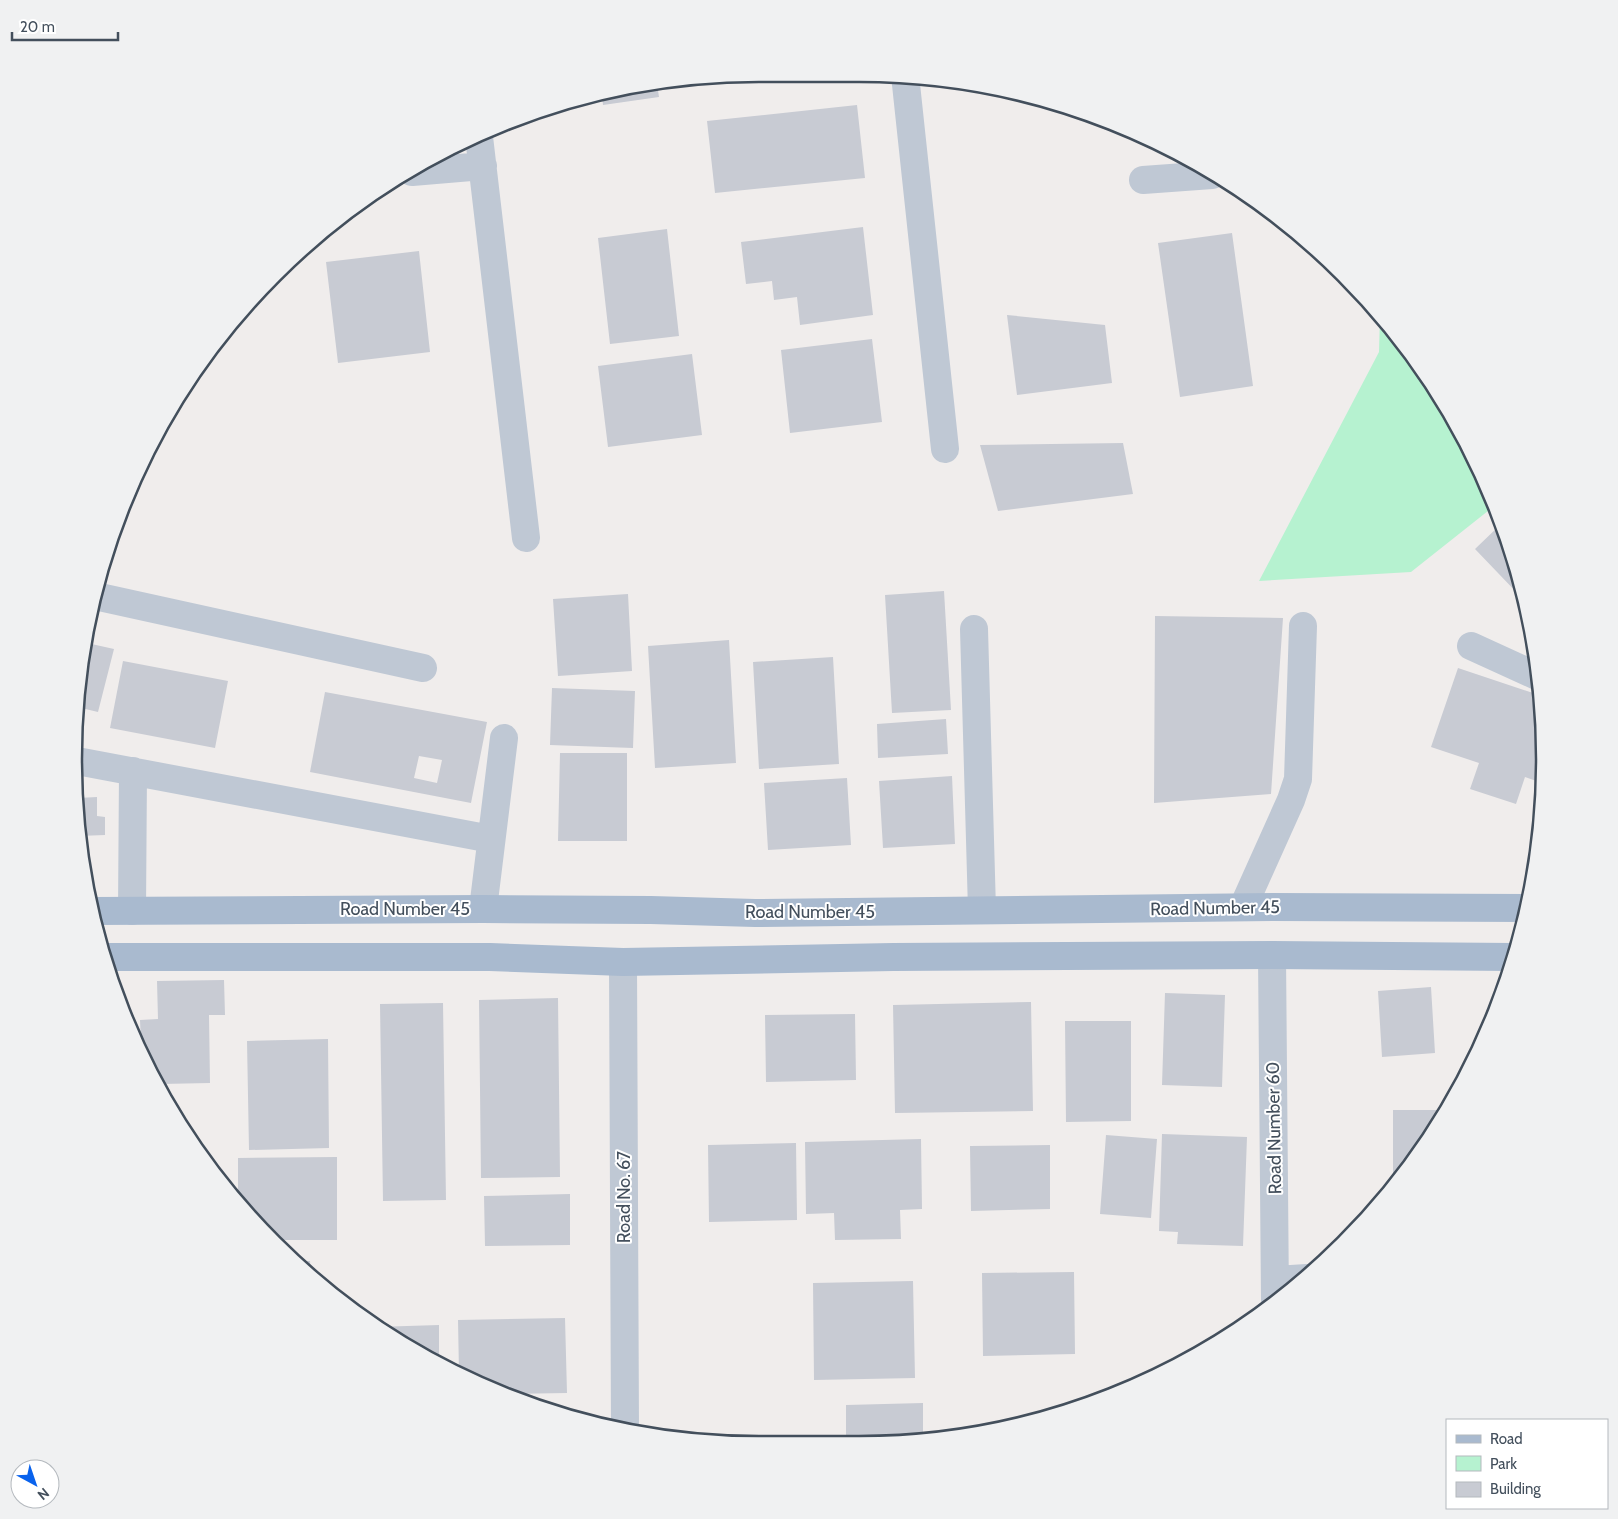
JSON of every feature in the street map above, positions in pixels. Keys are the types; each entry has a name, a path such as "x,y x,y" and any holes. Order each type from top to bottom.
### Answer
{"main road":[{"name":"Road Number 45","path":"100,911 483,909 755,913 1243,907 1518,908"},
{"path":"112,957 490,957 623,962 893,957 1272,955 1506,957"}],"street":[{"path":"906,84 945,449"},
{"path":"480,143 526,538"},
{"path":"425,171 483,166"},
{"path":"1143,180 1203,177"},
{"path":"103,598 423,668"},
{"path":"1243,907 1291,800 1298,779 1303,626"},
{"path":"974,629 982,910"},
{"path":"1471,646 1530,673"},
{"path":"483,909 504,738"},
{"path":"82,761 492,839"},
{"path":"132,910 133,771"},
{"name":"Road Number 60","path":"1272,955 1275,1290"},
{"name":"Road No. 67","path":"623,962 625,1423"}],"green space":[{"path":"1380,328 1396,347 1445,421 1466,460 1488,511 1411,572 1259,581 1379,352"}],"building":[{"path":"658,90 659,97 603,105 603,102"},
{"path":"857,105 865,178 715,193 707,121"},
{"path":"863,227 873,315 800,325 797,297 774,300 772,281 746,284 741,242"},
{"path":"667,229 679,336 610,344 598,238"},
{"path":"1232,233 1253,386 1180,397 1158,243"},
{"path":"419,251 430,352 338,363 326,262"},
{"path":"1007,315 1105,325 1112,383 1017,395"},
{"path":"872,339 882,422 790,433 781,350"},
{"path":"692,354 702,435 608,447 598,366"},
{"path":"1123,443 1133,494 998,511 980,445"},
{"path":"1495,530 1513,589 1475,549"},
{"path":"944,591 951,710 892,713 885,595"},
{"path":"628,594 632,671 558,676 553,599"},
{"path":"1155,616 1283,618 1271,794 1154,803"},
{"path":"729,640 736,763 655,768 648,646"},
{"path":"93,644 114,649 98,712 85,709"},
{"path":"833,657 839,764 759,769 753,662"},
{"path":"123,661 228,681 215,748 110,728"},
{"path":"1458,668 1532,693 1536,760 1535,781 1525,777 1516,804 1470,789 1479,763 1431,747"},
{"path":"552,688 635,691 633,748 550,745"},
{"path":"325,692 487,722 471,803 310,772","holes":["419,756 442,760 437,783 414,778"]},
{"path":"946,719 948,754 878,758 877,724"},
{"path":"560,753 627,753 627,841 558,841"},
{"path":"952,776 955,844 883,848 879,781"},
{"path":"847,778 851,845 768,850 764,783"},
{"path":"97,797 97,816 105,817 105,835 87,836 84,798"},
{"path":"224,980 225,1015 209,1015 210,1083 165,1084 152,1059 141,1034 140,1020 158,1019 157,981"},
{"path":"1431,987 1435,1053 1382,1057 1378,991"},
{"path":"1165,993 1225,995 1222,1087 1162,1085"},
{"path":"558,998 560,1177 481,1178 479,1000"},
{"path":"1031,1002 1033,1111 895,1113 893,1005"},
{"path":"443,1003 446,1200 383,1201 380,1004"},
{"path":"855,1014 856,1080 766,1082 765,1015"},
{"path":"1065,1021 1131,1021 1131,1121 1066,1122"},
{"path":"328,1039 329,1148 249,1150 247,1041"},
{"path":"1393,1110 1437,1110 1421,1136 1393,1175"},
{"path":"1162,1134 1247,1137 1243,1246 1177,1244 1178,1232 1159,1231"},
{"path":"1106,1135 1157,1139 1151,1218 1100,1214"},
{"path":"921,1139 922,1209 900,1210 901,1239 835,1240 834,1213 806,1214 805,1142"},
{"path":"796,1143 797,1220 709,1222 708,1145"},
{"path":"1050,1145 1050,1209 971,1211 970,1146"},
{"path":"337,1157 337,1240 283,1240 238,1191 238,1158"},
{"path":"570,1194 570,1245 485,1246 484,1196"},
{"path":"1074,1272 1075,1354 983,1356 982,1273"},
{"path":"913,1281 915,1378 814,1380 813,1283"},
{"path":"565,1318 567,1393 523,1394 459,1366 458,1320"},
{"path":"439,1325 439,1356 421,1346 390,1327"},
{"path":"923,1403 923,1433 846,1436 846,1405"}]}
